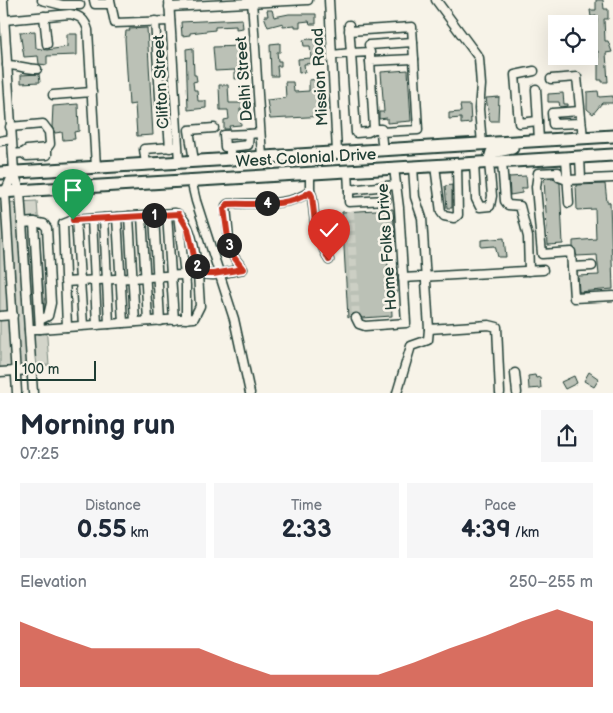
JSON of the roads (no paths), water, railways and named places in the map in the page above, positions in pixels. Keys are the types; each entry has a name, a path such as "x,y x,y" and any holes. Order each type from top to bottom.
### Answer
{"highway":[{"name":"West Colonial Drive","path":"0,173 613,136"},
{"path":"489,162 489,156 492,152 530,147 539,140"},
{"path":"437,166 449,160 470,159 480,156 482,144"},
{"path":"292,174 298,169 334,165 338,161 338,152"},
{"name":"West Colonial Drive","path":"3,192 613,155"},
{"path":"192,180 196,169 216,166 228,159"},
{"path":"136,184 142,179 174,176 178,170 174,162"}],"street":[{"path":"3,0 11,140 14,172 20,191 33,393"},
{"path":"42,0 110,2 115,23 170,21"},
{"path":"169,4 308,0"},
{"name":"Mission Road","path":"329,0 338,152"},
{"path":"436,0 479,58 481,85 479,109 482,144"},
{"name":"Delhi Street","path":"252,1 262,157"},
{"name":"Clifton Street","path":"169,4 176,119 172,148 174,162"},
{"path":"4,20 70,14 78,15 85,20 88,30 96,167"},
{"path":"44,16 47,44"},
{"path":"146,164 144,149 172,148 167,120 162,112 155,21"},
{"path":"368,27 378,131 383,150"},
{"path":"418,130 412,27 349,28 356,133 427,130"},
{"path":"332,55 413,42"},
{"path":"370,61 414,59"},
{"path":"6,65 18,64 25,70 37,69"},
{"path":"534,70 516,76 519,123 538,121"},
{"path":"552,79 577,77 583,138"},
{"path":"536,89 539,140"},
{"path":"53,95 92,92"},
{"path":"580,110 552,112 553,124 581,123"},
{"path":"167,120 176,119"},
{"path":"10,126 43,124 49,132 50,144 47,155 27,156 23,153 13,154"},
{"path":"194,161 189,130 214,128"},
{"path":"250,134 249,145 225,147 224,135 260,133"},
{"path":"0,141 11,140"},
{"path":"228,159 230,147"},
{"path":"580,157 582,179"},
{"path":"566,158 569,203"},
{"path":"474,163 477,201 480,207 486,208 490,206 492,198 489,162"},
{"path":"502,162 505,201 508,205 520,206 520,215 528,237 529,271"},
{"path":"437,166 441,212 444,216 454,218 458,215 457,164"},
{"path":"397,393 411,346 428,340 429,329 422,218 415,197 413,167"},
{"name":"Home Folks Drive","path":"356,318 358,324 365,326 406,323 394,168"},
{"path":"348,171 350,211"},
{"path":"14,172 3,192 3,221 10,268 17,393"},
{"path":"613,178 567,180 559,177 558,172 538,173 536,187 542,254 571,252 574,298 613,296"},
{"path":"310,173 310,192 316,232 329,260"},
{"path":"192,180 196,201 234,319 250,393"},
{"path":"349,190 385,188 396,185"},
{"path":"349,202 386,200 385,188"},
{"path":"65,282 219,273 243,269 230,252 226,206 228,204 263,203 301,198 310,192"},
{"path":"167,214 174,320"},
{"path":"68,326 62,228 65,222 178,214"},
{"path":"29,329 194,318 198,311 198,274 188,229 178,214"},
{"path":"178,214 185,274 186,320"},
{"path":"154,215 160,321"},
{"path":"129,216 135,322"},
{"path":"142,216 148,321"},
{"path":"117,217 124,323"},
{"path":"104,218 109,324"},
{"path":"92,219 97,324"},
{"path":"76,220 84,326"},
{"path":"22,223 34,222 44,224 47,228 51,312 40,320"},
{"path":"34,222 40,329"},
{"path":"25,265 49,264"},
{"path":"572,267 592,266"},
{"path":"0,268 10,268"},
{"path":"403,278 543,270"},
{"path":"0,316 12,315"},
{"path":"429,329 489,325 497,327 500,393"},
{"path":"0,372 32,370"},
{"path":"516,373 517,393"}],"tunnel":[{"path":"350,211 356,318"}]}
